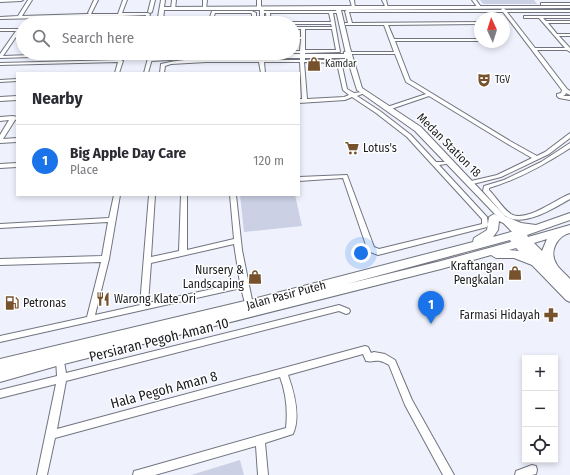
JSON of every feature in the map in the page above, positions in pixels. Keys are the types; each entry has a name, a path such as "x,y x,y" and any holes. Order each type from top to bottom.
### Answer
{"main road":[{"name":"Jalan Pasir Puteh","path":"519,239 570,216"},
{"path":"473,251 491,234 498,218 519,227 545,226"},
{"name":"Jalan Pasir Puteh","path":"1,373 249,305 519,239 559,233 570,229"},
{"path":"545,266 548,244 559,233"},
{"path":"519,239 545,266 570,297"},
{"path":"473,251 515,254 528,258 545,266 570,286"},
{"name":"Jalan Pasir Puteh","path":"1,373 320,296 473,251"}],"street":[{"path":"0,1 22,0"},
{"path":"21,16 30,0"},
{"path":"89,14 96,0"},
{"path":"120,14 125,0"},
{"path":"148,16 153,0"},
{"path":"162,16 163,0"},
{"path":"173,9 174,0"},
{"path":"204,0 204,8"},
{"path":"259,0 262,16"},
{"path":"352,0 354,7"},
{"path":"384,0 387,7"},
{"path":"474,0 479,7"},
{"path":"539,0 542,6"},
{"path":"567,0 570,6"},
{"path":"261,9 268,12 331,12 354,7 453,9 479,7 503,9 542,6 570,6"},
{"path":"542,6 570,6"},
{"path":"156,16 162,9 204,8 338,10"},
{"path":"453,9 463,23"},
{"path":"503,9 511,23 567,91 560,95 564,98 570,97"},
{"path":"350,24 348,11 503,9 570,11"},
{"path":"338,10 354,86 357,92"},
{"path":"212,16 213,12 253,12 253,16"},
{"path":"268,12 268,16"},
{"path":"300,56 338,51 331,12"},
{"path":"59,16 149,13"},
{"path":"0,18 16,17"},
{"path":"525,17 570,17"},
{"path":"540,17 570,50"},
{"path":"545,22 570,22"},
{"path":"341,24 474,23"},
{"path":"386,24 408,81 537,158"},
{"path":"300,26 333,26"},
{"path":"300,27 333,26"},
{"path":"303,28 301,81 305,100"},
{"path":"0,30 16,30"},
{"path":"556,35 570,35"},
{"path":"0,57 16,36"},
{"path":"393,40 474,40"},
{"path":"533,49 570,50"},
{"path":"300,56 331,58 348,53 398,53"},
{"path":"0,57 16,56"},
{"path":"331,58 339,62 346,90 357,92"},
{"path":"146,72 150,60"},
{"path":"162,72 163,65 171,63 261,60 263,72"},
{"path":"0,64 121,61 117,72"},
{"path":"0,80 16,80"},
{"path":"300,101 345,98 357,92"},
{"name":"Medan Station 18","path":"357,92 369,95 384,110 418,129 469,183 498,218"},
{"name":"Medan Station 18","path":"357,92 412,129 519,239"},
{"path":"300,179 345,176 371,249 374,251 378,252 484,225 485,219 384,110 430,94"},
{"path":"0,99 16,98"},
{"path":"0,119 15,118"},
{"path":"0,140 15,118"},
{"path":"469,183 499,176 537,158 570,135"},
{"path":"0,140 16,140"},
{"path":"562,142 570,146"},
{"path":"570,146 543,163 506,181 486,188 486,191 510,216 521,218 547,208 570,196"},
{"path":"435,164 444,163"},
{"path":"0,166 16,165"},
{"path":"499,176 506,181"},
{"path":"90,319 106,259 117,196"},
{"path":"144,307 152,196"},
{"path":"183,253 184,196"},
{"path":"233,196 237,241 244,285 249,305"},
{"path":"0,226 112,220"},
{"path":"147,261 237,241"},
{"path":"0,262 106,259"},
{"path":"0,339 244,285"},
{"name":"Persiaran Pegoh Aman 10","path":"0,394 340,308 346,311"},
{"name":"Hala Pegoh Aman 8","path":"52,435 365,350 369,358 374,356 385,358 392,363 408,402 449,475"},
{"path":"42,475 52,435 62,378 60,359"},
{"path":"138,475 290,431 292,405 290,390 283,372"},
{"path":"260,439 263,475"},
{"path":"520,475 532,470"}],"shaded area":[{"path":"480,0 534,0 537,4 483,4"},
{"path":"240,196 295,196 302,226 244,232"},
{"path":"240,460 244,475 191,475"}],"place":[{"name":"Kamdar","path":"314,64"},
{"name":"TGV","path":"484,80"},
{"name":"Lotus's","path":"352,148"},
{"name":"Kraftangan Pengkalan","path":"515,273"},
{"name":"Nursery & Landscaping","path":"255,277"},
{"name":"Warong Klate Ori","path":"103,299"},
{"name":"Petronas","path":"12,303"},
{"name":"Farmasi Hidayah","path":"551,315"},
{"name":"Big Apple Day Care","path":"431,324"}]}
